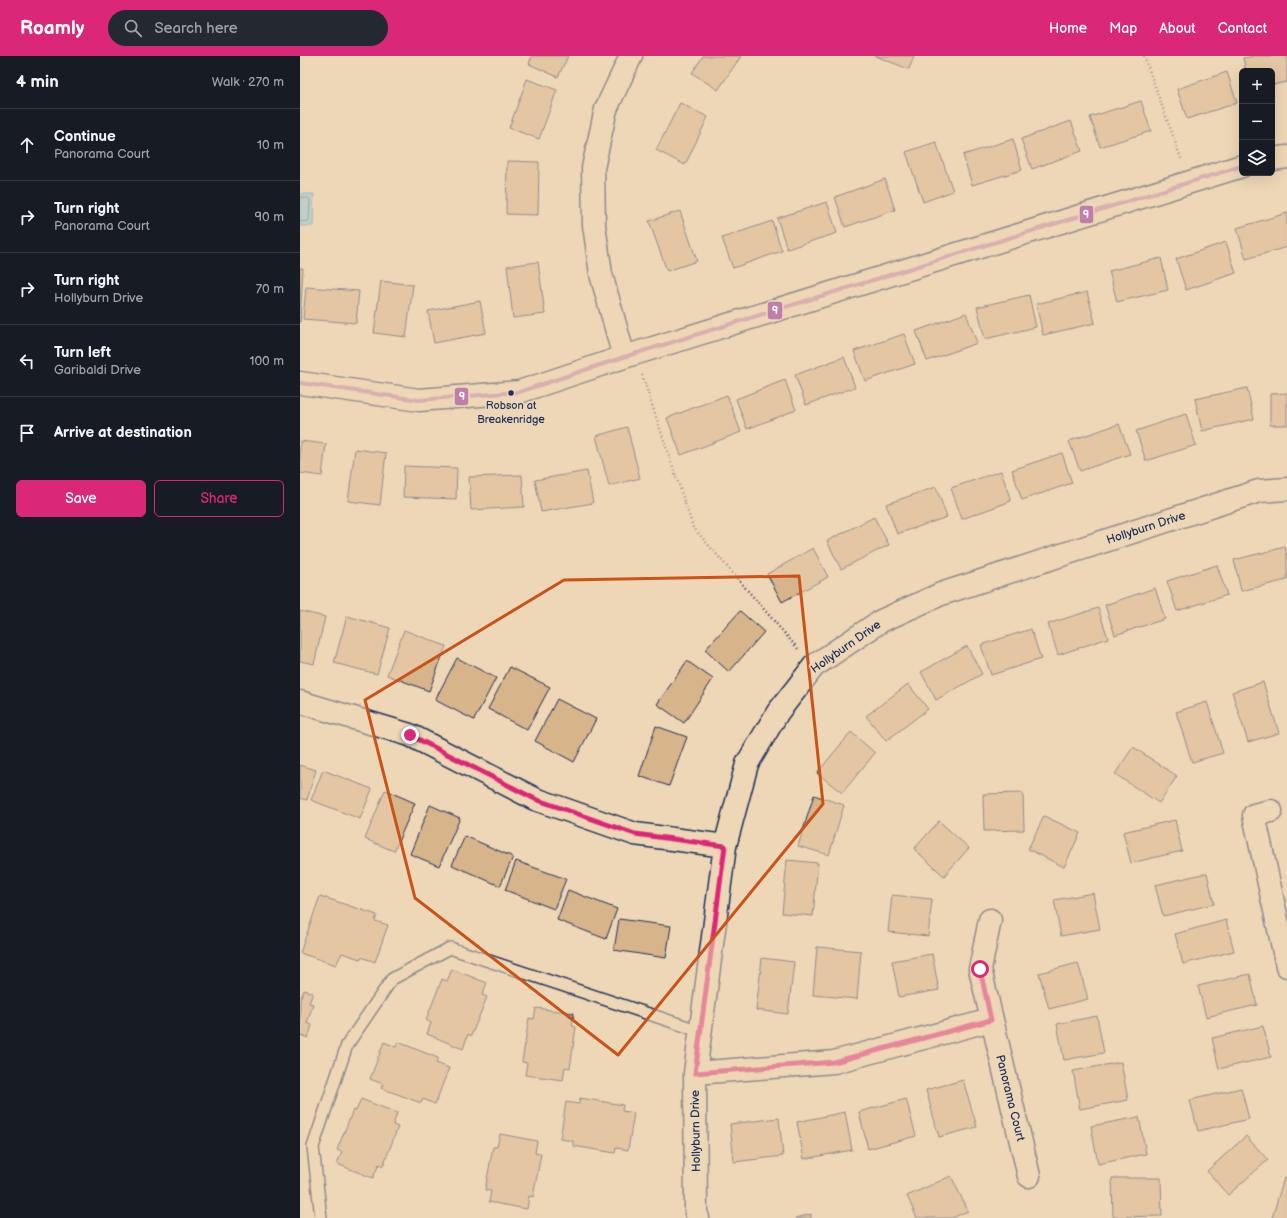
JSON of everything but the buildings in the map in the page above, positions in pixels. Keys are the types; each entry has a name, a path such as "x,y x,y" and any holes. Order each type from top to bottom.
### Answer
{"street":[{"path":"624,357 601,274 594,225 593,168 606,109 631,56"},
{"path":"1275,159 1287,157"},
{"path":"300,383 419,400 519,392 624,357 1239,167"},
{"name":"Hollyburn Drive","path":"698,1218 696,1212 695,1073 725,846 747,764 778,712 814,666 881,621 941,594 1259,491 1287,489"},
{"path":"300,702 410,735 535,799 635,834 725,846"},
{"path":"1271,811 1254,815 1287,966"},
{"name":"Panorama Court","path":"990,920 980,969 1029,1176"},
{"path":"695,1073 834,1062 991,1020"}],"lane":[{"path":"321,1218 314,1147 347,1045 392,979 450,948 700,1031"}],"path":[{"path":"1144,56 1182,162 1192,181"},
{"path":"642,375 693,527 802,653"}],"highlighted area":[{"path":"799,576 823,804 618,1055 415,898 365,700 564,580"}],"water":[{"path":"300,194 314,194 313,226 300,226"}],"transit line":[{"name":"9","path":"300,383 419,400 519,392 624,357 1239,167"}],"place":[{"name":"Robson at Breakenridge","path":"511,393"}],"route":[{"path":"410,735 535,799 635,834 725,846 695,1073 834,1062 991,1020 980,969"}]}
